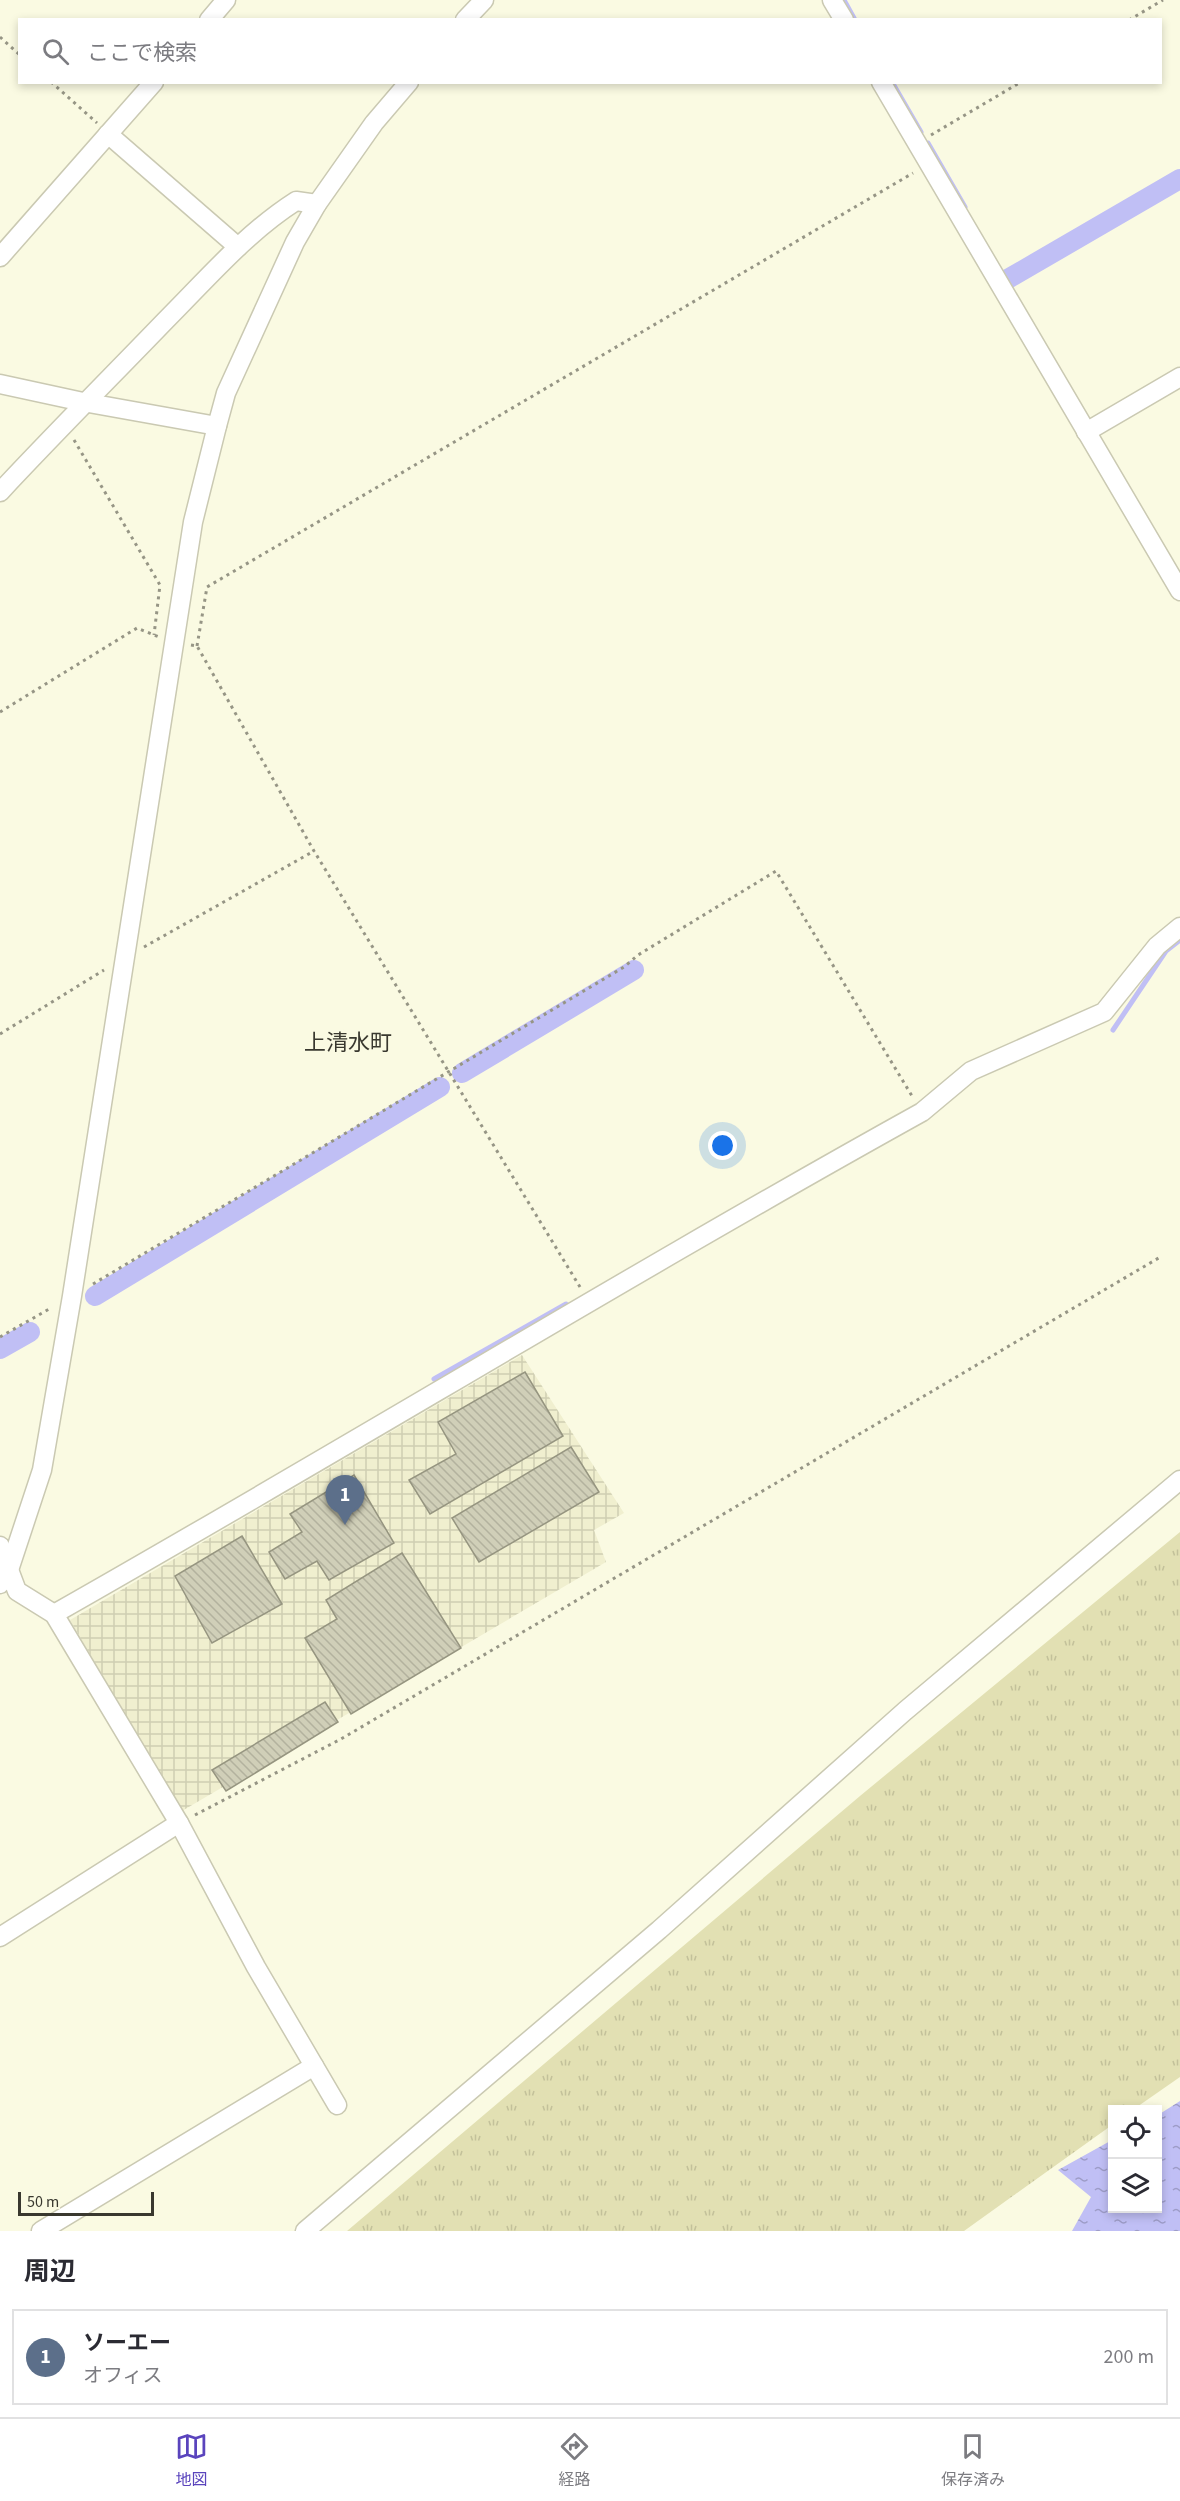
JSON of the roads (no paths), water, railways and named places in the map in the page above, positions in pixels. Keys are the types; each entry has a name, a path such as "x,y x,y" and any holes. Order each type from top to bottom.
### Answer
{"street":[{"path":"211,18 226,0"},
{"path":"467,18 484,0"},
{"path":"832,0 843,18"},
{"path":"0,257 152,84"},
{"path":"8,1583 42,1470 72,1296 193,522 217,426 226,393 280,270 317,204 374,123 407,84"},
{"path":"882,84 1180,591"},
{"path":"108,134 238,247"},
{"path":"0,492 83,402 238,247 296,201 317,204"},
{"path":"1086,432 1180,377"},
{"path":"0,384 83,402 217,426"},
{"path":"54,1614 297,1476 588,1301 922,1112 971,1071 1104,1012 1156,946 1180,927"},
{"path":"305,2231 659,1930 905,1711 1180,1480"},
{"path":"0,1546 8,1583 54,1614 179,1823 256,1967 338,2105"},
{"path":"0,1937 179,1823"},
{"path":"41,2231 314,2066"}],"water":[{"path":"1180,2101 1180,2231 1072,2231 1091,2197 1058,2170 1108,2142 1108,2213 1162,2213 1162,2112"}],"waterway":[{"path":"844,0 854,18"},
{"path":"893,84 921,132"},
{"path":"928,143 965,207"},
{"path":"1006,280 1180,179"},
{"path":"1113,1030 1166,951 1180,940"},
{"path":"462,1073 634,970"},
{"path":"95,1296 440,1087"},
{"path":"434,1379 566,1304"},
{"path":"0,1349 30,1332"}],"place":[{"name":"ソーエー","path":"345,1525"}],"district":[{"name":"上清水町","path":"348,1043"}]}
